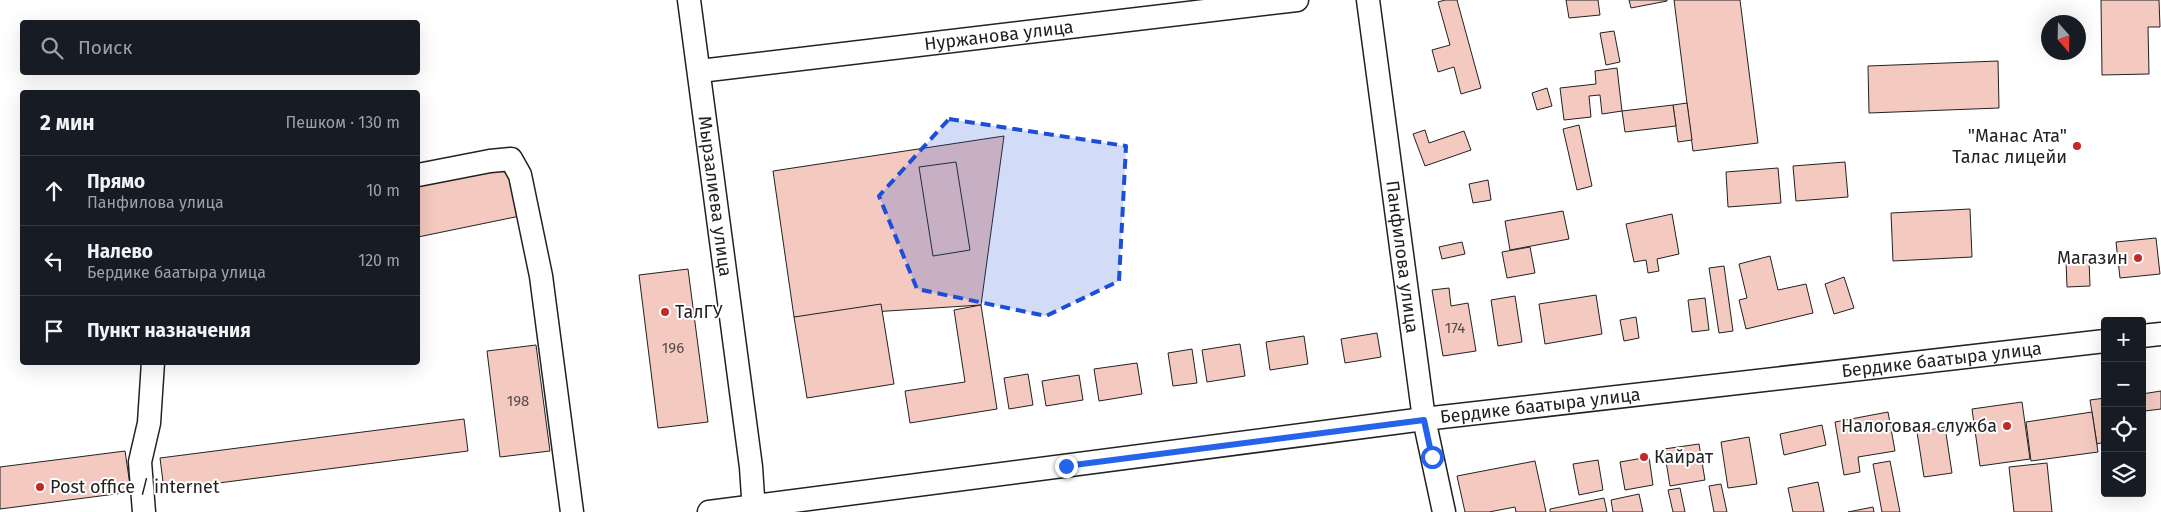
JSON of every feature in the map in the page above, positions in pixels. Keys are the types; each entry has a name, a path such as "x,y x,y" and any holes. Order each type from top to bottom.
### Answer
{"street":[{"name":"Мырзалиева улица","path":"689,0 700,71 751,467 753,509"},
{"name":"Нуржанова улица","path":"700,71 1297,0"},
{"name":"Панфилова улица","path":"1368,0 1424,420 1444,512"},
{"path":"420,175 490,161 511,159 520,175 541,276 572,512"},
{"path":"2146,336 2161,334"},
{"name":"Бердике баатыра улица","path":"709,512 753,509 1424,420 2101,341"},
{"path":"144,512 140,462 149,423 153,365"}],"highlighted area":[{"path":"949,119 1126,146 1119,281 1046,316 917,289 879,196"}],"building":[{"path":"1457,0 1481,88 1461,94 1454,67 1438,72 1432,50 1450,45 1438,2"},
{"path":"1566,0 1598,0 1600,15 1569,18"},
{"path":"1629,0 1667,0 1667,1 1631,8"},
{"path":"1674,0 1740,0 1758,143 1693,151"},
{"path":"2101,0 2159,0 2160,27 2148,27 2149,74 2102,75"},
{"path":"1614,31 1620,62 1606,65 1600,33"},
{"path":"1998,61 1999,108 1869,113 1868,66"},
{"path":"1617,68 1622,111 1602,114 1600,95 1589,96 1591,117 1564,120 1560,88 1596,84 1595,71"},
{"path":"1547,88 1552,106 1537,110 1532,93"},
{"path":"1687,103 1692,140 1678,142 1673,105"},
{"path":"1673,105 1676,126 1625,132 1622,111"},
{"path":"1579,125 1592,186 1577,190 1563,129"},
{"path":"1425,130 1429,143 1464,131 1471,150 1425,166 1413,134"},
{"path":"1004,136 981,305 794,317 773,171"},
{"path":"956,162 970,250 933,256 919,167"},
{"path":"1845,162 1848,197 1796,201 1793,166"},
{"path":"510,168 520,216 420,237 420,186"},
{"path":"1778,168 1781,203 1728,207 1726,172"},
{"path":"1488,180 1491,200 1473,203 1469,184"},
{"path":"1970,209 1972,257 1893,261 1891,213"},
{"path":"1563,211 1569,239 1510,250 1505,221"},
{"path":"1672,214 1679,254 1657,259 1659,271 1648,273 1646,260 1634,262 1626,224"},
{"name":"Магазин","path":"2156,238 2160,274 2120,278 2116,242"},
{"path":"1462,242 1465,254 1442,259 1439,247"},
{"path":"1530,247 1535,273 1507,278 1502,252"},
{"path":"1770,256 1778,290 1806,284 1813,313 1746,329 1739,300 1747,298 1739,264"},
{"path":"2089,260 2090,286 2067,287 2066,261"},
{"path":"1724,266 1733,331 1719,333 1709,268"},
{"path":"688,269 708,422 658,428 639,275"},
{"path":"1844,277 1854,308 1834,314 1825,284"},
{"path":"1449,288 1451,306 1468,303 1476,351 1443,356 1432,290"},
{"path":"1596,295 1602,334 1545,344 1539,304"},
{"path":"1515,296 1522,342 1498,346 1491,300"},
{"path":"1705,298 1709,330 1692,332 1688,300"},
{"path":"881,304 894,384 807,398 794,317"},
{"path":"981,305 997,409 910,423 905,391 965,382 954,310"},
{"path":"1636,317 1639,338 1624,341 1620,320"},
{"path":"1377,333 1381,357 1345,363 1341,339"},
{"path":"1304,336 1308,364 1270,370 1266,342"},
{"path":"1240,344 1245,376 1207,382 1202,350"},
{"path":"536,345 550,451 500,457 487,351"},
{"path":"1192,349 1197,383 1173,386 1168,353"},
{"path":"1137,363 1142,394 1099,401 1094,369"},
{"path":"1028,374 1033,405 1009,409 1004,378"},
{"path":"1079,375 1083,400 1046,406 1042,381"},
{"path":"2161,391 2161,409 2146,411 2146,393"},
{"path":"2101,399 2101,443 2097,444 2090,400"},
{"path":"2022,402 2030,459 1980,466 1972,409"},
{"path":"1888,412 1895,451 1858,457 1860,472 1844,475 1835,422"},
{"path":"2092,412 2098,452 2031,461 2026,422"},
{"path":"464,419 468,451 164,490 160,458"},
{"path":"1822,425 1826,445 1784,455 1780,434"},
{"path":"1945,427 1952,473 1924,477 1917,432"},
{"path":"1749,437 1757,484 1728,488 1721,442"},
{"path":"1699,444 1705,480 1670,486 1664,449"},
{"path":"125,451 131,492 0,509 0,467"},
{"path":"1649,457 1653,485 1625,490 1620,462"},
{"path":"1598,460 1603,490 1579,495 1573,464"},
{"path":"1535,461 1546,512 1516,512 1515,507 1489,512 1465,512 1457,476"},
{"path":"1890,461 1900,512 1882,512 1873,464"},
{"path":"2047,463 2052,512 2014,512 2009,467"},
{"path":"1818,482 1824,512 1793,512 1788,488"},
{"path":"1721,484 1727,512 1714,512 1709,486"},
{"path":"1680,488 1685,512 1673,512 1668,490"},
{"path":"1639,494 1643,512 1613,512 1611,500"},
{"path":"1604,498 1607,512 1550,512 1550,509"},
{"path":"1873,507 1874,512 1848,512"}],"place":[{"name":"\"Манас Ата\" Талас лицейи","path":"2077,146"},
{"name":"Магазин","path":"2138,258"},
{"name":"ТалГУ","path":"665,312"},
{"name":"Налоговая служба","path":"2007,426"},
{"name":"Кайрат","path":"1644,457"},
{"name":"Post office / internet","path":"40,487"}],"route":[{"path":"1066,466 1424,420 1432,457"}]}
